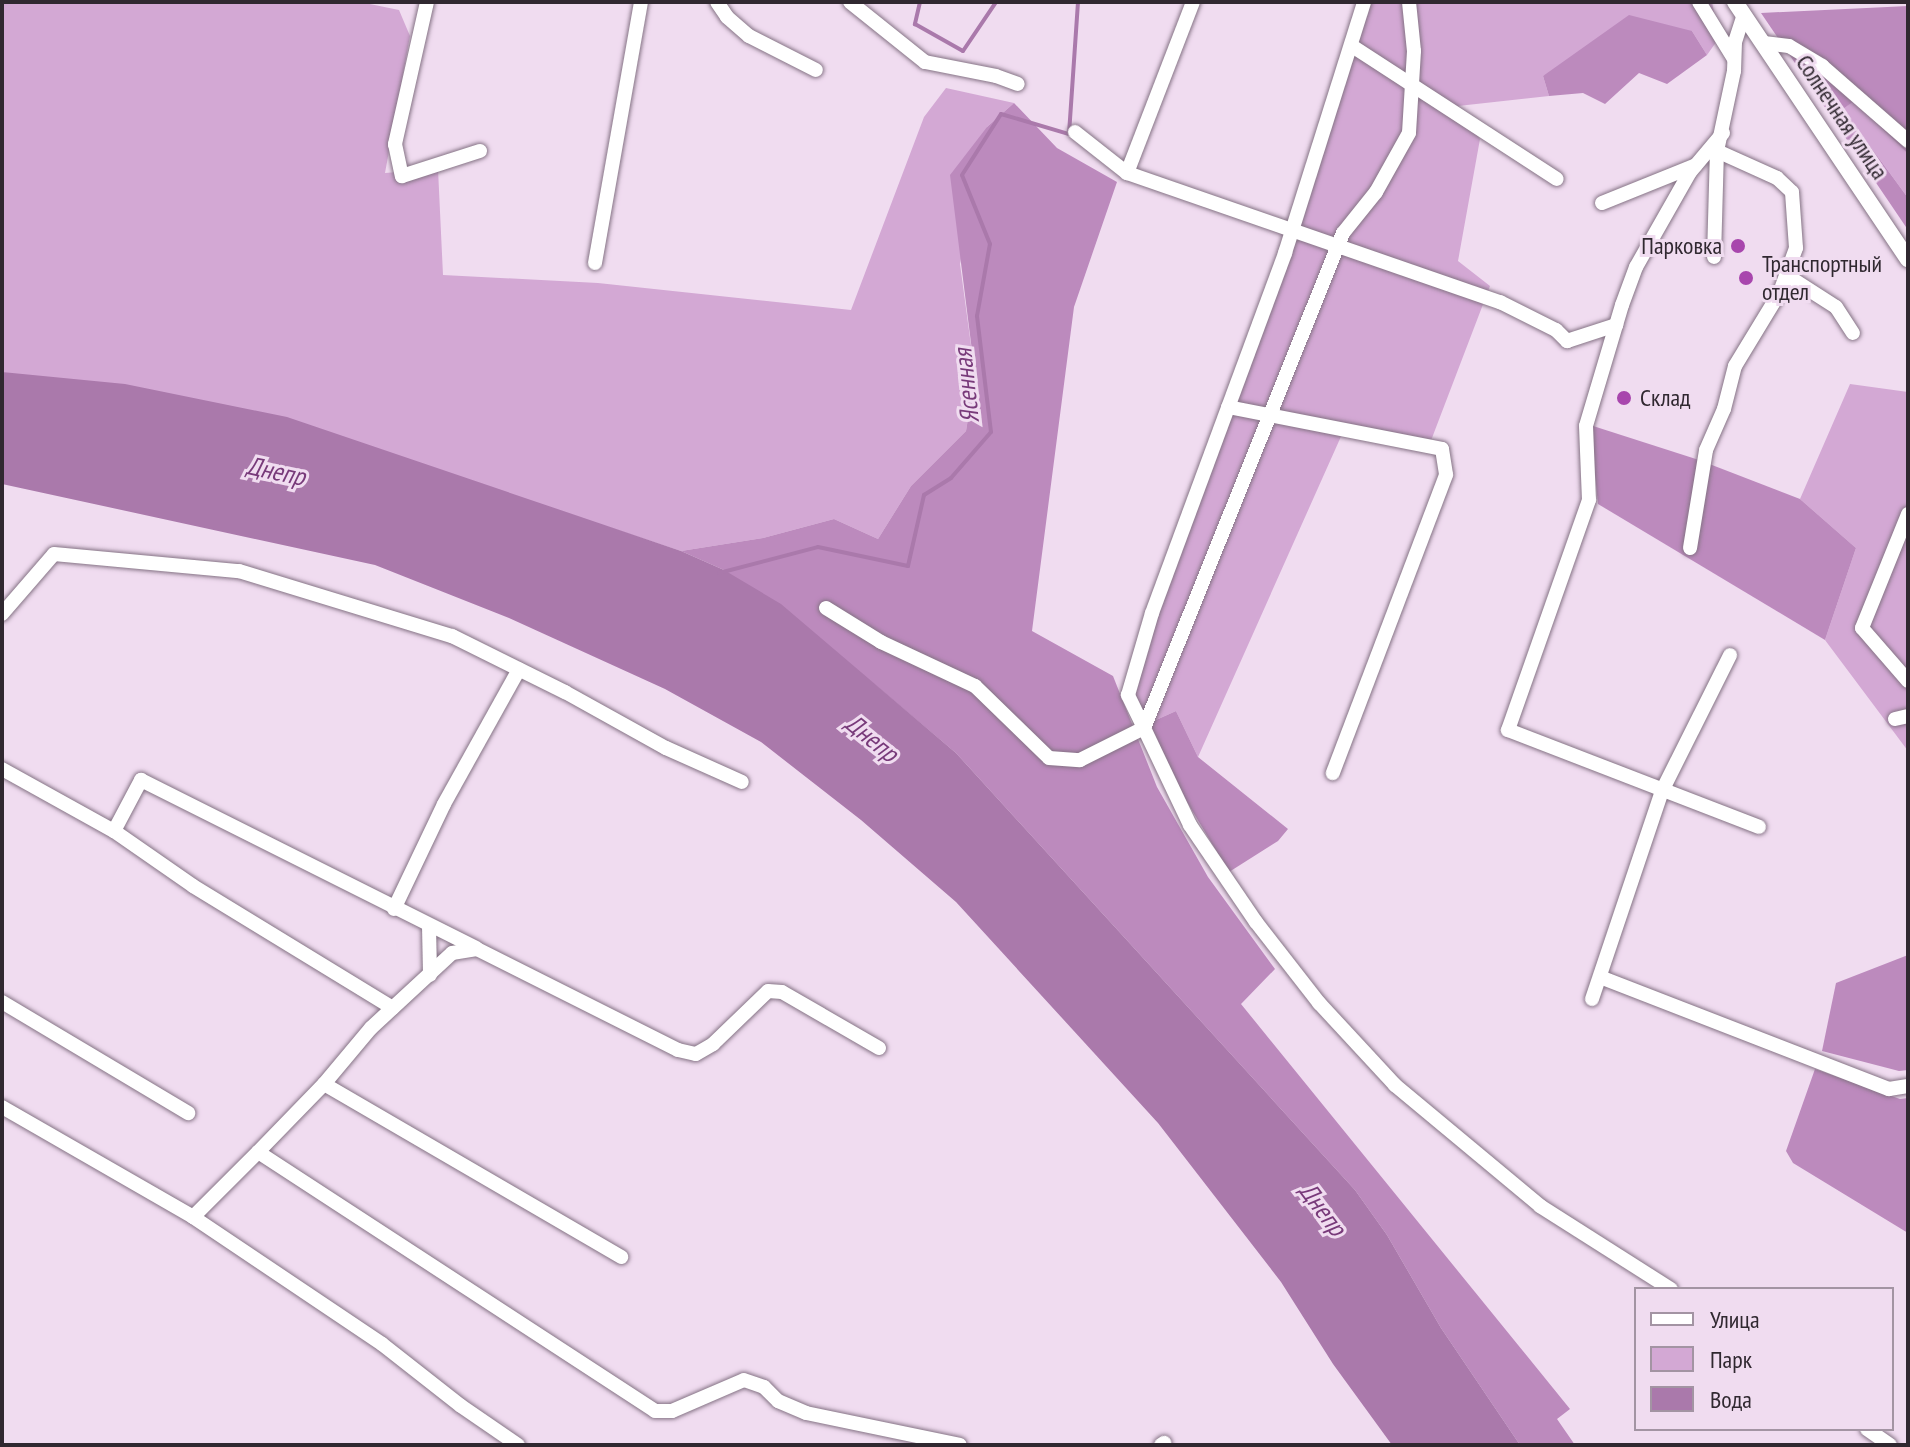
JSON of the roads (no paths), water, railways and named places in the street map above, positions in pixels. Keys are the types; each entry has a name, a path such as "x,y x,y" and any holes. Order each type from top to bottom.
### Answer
{"street":[{"path":"427,2 395,144 402,176 480,151"},
{"path":"595,263 641,2"},
{"path":"717,2 727,17 749,36 816,70"},
{"path":"842,2 866,15"},
{"path":"850,2 925,62 996,76 1018,84"},
{"path":"1127,173 1193,2"},
{"path":"1364,2 1292,228 1152,613 1128,695 1190,825 1256,922 1319,1003 1384,1073 1540,1206 1668,1287"},
{"path":"826,608 881,642 975,686 1049,758 1080,760 1144,728 1343,233 1376,192 1409,133 1414,51 1409,2"},
{"path":"1699,2 1734,59"},
{"path":"1714,257 1717,151 1723,133 1739,8"},
{"name":"Солнечная улица","path":"1739,8 1908,259"},
{"path":"1764,43 1789,46 1822,66 1908,141"},
{"path":"1352,46 1557,179"},
{"path":"1075,132 1127,173 1292,228 1339,249 1500,302 1556,330 1567,341 1616,325"},
{"path":"1723,133 1696,165 1636,267 1586,426 1589,500 1508,730 1759,827"},
{"path":"1690,548 1706,450 1724,409 1735,366 1780,292 1796,248 1792,192 1777,178 1717,151"},
{"path":"1602,203 1696,165"},
{"path":"1786,275 1836,307 1853,333"},
{"path":"1228,407 1442,449 1446,475 1333,773"},
{"path":"1908,514 1862,628 1908,681"},
{"path":"2,614 54,554 239,571 452,636 666,748 742,782"},
{"path":"1592,999 1662,791 1730,655"},
{"path":"394,909 444,804 519,669"},
{"path":"2,769 114,831 193,886 393,1008"},
{"path":"114,831 141,780 678,1050 696,1054 713,1044 768,991 782,992 879,1048"},
{"path":"429,926 430,975"},
{"path":"193,1217 324,1084 371,1028 452,953 477,949"},
{"path":"1600,977 1889,1089 1908,1086"},
{"path":"2,1002 188,1113"},
{"path":"324,1084 621,1257"},
{"path":"2,1107 193,1217 382,1344 461,1406 518,1445"},
{"path":"258,1152 655,1411 672,1411 744,1380 764,1387 778,1401 806,1413 960,1445"},
{"path":"1870,1431 1890,1445"}],"water":[{"name":"Днепр","path":"2,372 125,384 287,417 681,551 724,570 781,604 956,753 1355,1190 1387,1235 1441,1328 1520,1445 1392,1445 1333,1364 1281,1282 1158,1123 956,902 861,820 761,742 665,689 509,618 375,565 2,484"}],"waterway":[{"name":"Ясенная","path":"920,2 915,24 963,51 996,2"},
{"name":"Ясенная","path":"719,573 818,547 908,566 924,495 951,478 991,432 977,316 990,244 962,175 1001,114 1069,134 1078,2"}],"place":[{"name":"Парковка","path":"1738,246"},
{"name":"Транспортный отдел","path":"1746,278"},
{"name":"Склад","path":"1624,398"}]}
